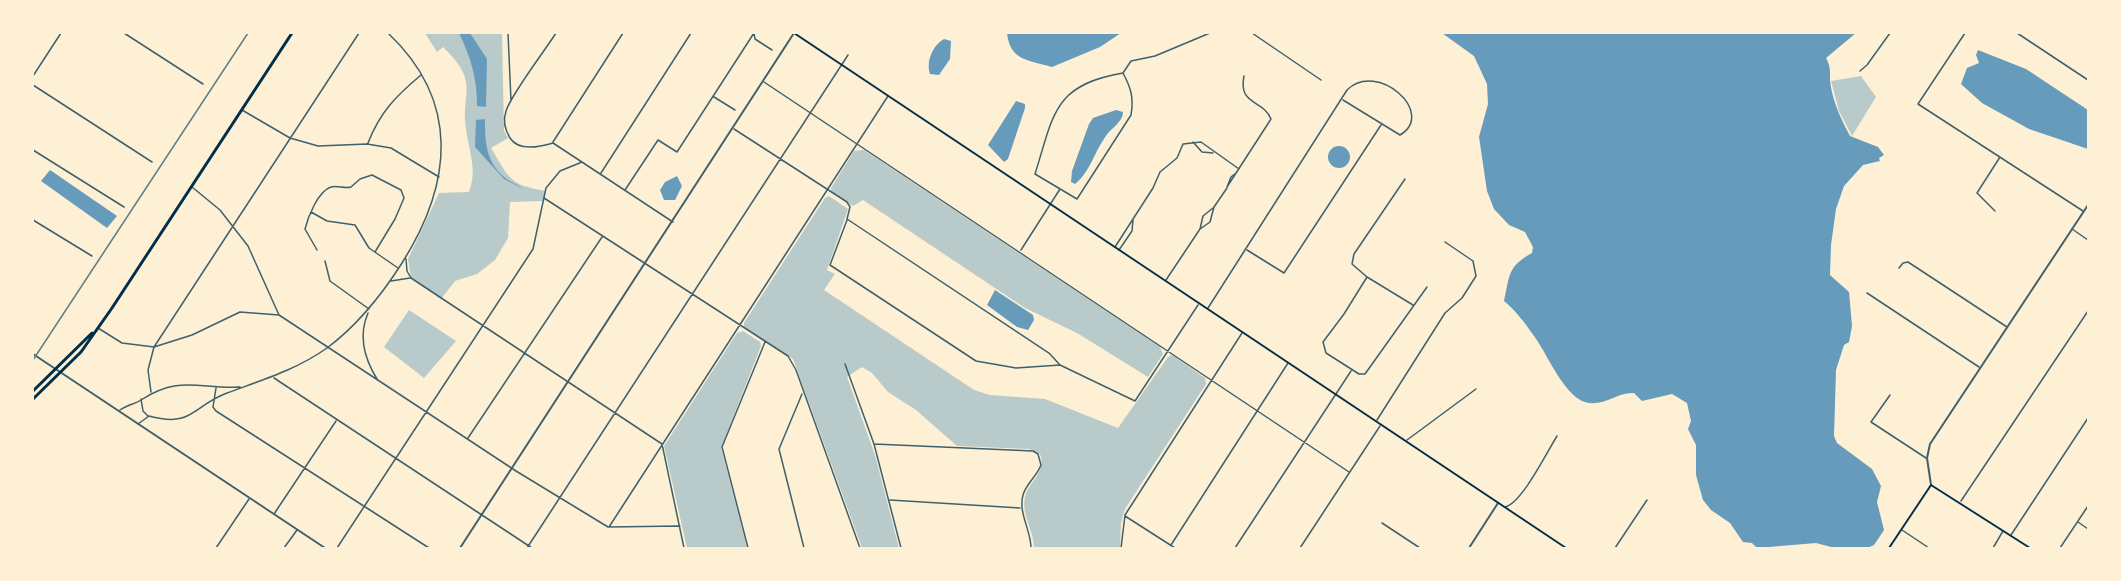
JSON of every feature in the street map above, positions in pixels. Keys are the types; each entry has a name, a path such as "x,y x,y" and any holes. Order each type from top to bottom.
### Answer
{"main road":[{"path":"33,399 62,372 98,327 292,33"},
{"path":"793,34 1566,548"},
{"path":"33,391 98,327"},
{"path":"1889,548 1931,485 1961,501 2030,548"}],"street":[{"path":"33,76 61,33"},
{"path":"124,33 203,84"},
{"path":"151,392 147,370 154,347 359,33"},
{"path":"378,380 368,364 363,339 364,321 406,257 429,209 439,177 442,154 441,128 432,91 423,74 388,33"},
{"path":"508,33 511,103"},
{"path":"556,33 507,110 505,125 513,142 527,147 553,143 673,222"},
{"path":"553,143 623,33"},
{"path":"600,174 691,33"},
{"path":"625,190 658,140 677,152 754,33"},
{"path":"754,33 755,39 772,50"},
{"path":"459,548 764,81 793,34 788,33"},
{"path":"1123,73 1131,87 1134,101 1131,115 1077,199 1035,174 1054,113 1065,96 1072,90 1108,75 1123,73 1131,61 1155,56 1210,33"},
{"path":"1252,33 1321,80"},
{"path":"1860,71 1868,65 1890,33"},
{"path":"1965,33 1918,104 2084,211"},
{"path":"2017,33 2088,80"},
{"path":"528,547 848,55"},
{"path":"368,144 377,120 386,106 423,74"},
{"path":"1200,230 1203,216 1214,207 1227,188 1231,177 1239,169 1271,119 1269,114 1246,96 1242,87 1244,76"},
{"path":"1208,308 1355,81 1366,79 1388,85 1410,106 1413,120 1408,130 1400,135 1343,100"},
{"path":"764,81 1349,472"},
{"path":"33,85 152,162"},
{"path":"608,527 888,96"},
{"path":"713,97 735,110"},
{"path":"242,110 290,138 318,146 368,144 391,148 439,177"},
{"path":"1246,249 1284,273 1382,124"},
{"path":"733,129 847,202 850,207 847,219 830,265 976,361 1017,368 1060,365"},
{"path":"1192,142 1202,152 1214,153"},
{"path":"1114,247 1153,188 1160,172 1177,158 1183,144 1201,142 1239,169"},
{"path":"33,150 124,207"},
{"path":"1995,211 1977,193 2000,156"},
{"path":"337,548 533,249 546,188 560,171 582,162"},
{"path":"317,250 305,229 311,212 326,190 335,186 351,187 366,176 378,177 401,190 404,198 375,252"},
{"path":"1405,179 1354,254 1352,264 1367,277 1413,306"},
{"path":"191,187 220,210 234,225 248,246 279,315"},
{"path":"1020,251 1061,188"},
{"path":"544,198 792,362 860,548"},
{"path":"1931,485 1927,458 1930,444 2088,205"},
{"path":"1166,280 1200,230 1210,222 1214,207"},
{"path":"311,212 327,221 355,225 365,243 399,268"},
{"path":"847,219 1048,353 1060,365 1135,401 1200,303"},
{"path":"1119,250 1132,231 1133,219"},
{"path":"33,220 92,256"},
{"path":"2072,229 2088,240"},
{"path":"468,439 602,236"},
{"path":"1376,421 1431,334 1446,313 1462,298 1476,276 1473,261 1445,242"},
{"path":"406,257 406,271 411,278 662,444 684,548"},
{"path":"324,261 330,281 370,309"},
{"path":"1899,268 1903,263 1908,262 2007,327"},
{"path":"1367,277 1323,342 1326,353 1359,374 1365,374 1371,370 1427,287"},
{"path":"391,281 411,278"},
{"path":"1867,293 1980,368"},
{"path":"141,399 143,411 148,417 165,422 192,416 216,399 273,378 328,347 370,309"},
{"path":"1961,501 2088,310"},
{"path":"98,327 122,343 154,347 192,335 240,312 279,315 559,499 608,527 680,526"},
{"path":"1121,548 1125,515 1242,333"},
{"path":"748,548 722,447 765,342"},
{"path":"33,354 325,548"},
{"path":"1171,545 1288,363"},
{"path":"845,364 874,444 901,548"},
{"path":"1235,548 1352,370"},
{"path":"273,378 532,548"},
{"path":"119,411 151,392 181,384 216,388 244,387"},
{"path":"216,388 213,407 216,411 429,548"},
{"path":"1406,441 1476,389"},
{"path":"802,392 779,449 804,548"},
{"path":"1890,395 1871,422 1927,458"},
{"path":"138,424 148,417"},
{"path":"2011,535 2088,417"},
{"path":"274,515 336,420"},
{"path":"1300,548 1381,424"},
{"path":"1504,507 1512,505 1520,496 1557,436"},
{"path":"874,444 1033,451 1038,454 1041,465 1023,493 1021,508 1031,536 1031,548"},
{"path":"216,548 249,499"},
{"path":"889,500 1021,508"},
{"path":"1615,548 1647,500"},
{"path":"1469,548 1498,503"},
{"path":"2060,548 2088,506"},
{"path":"1125,515 1175,548"},
{"path":"2078,522 2088,529"},
{"path":"1382,523 1419,548"},
{"path":"284,548 297,530"},
{"path":"1901,530 1929,548"},
{"path":"1993,548 2004,530"}],"shaded area":[{"path":"425,33 502,33 504,131 508,138 491,148 511,179 524,186 546,191 544,201 510,202 508,238 495,260 477,274 455,281 441,299 411,278 408,259 439,193 469,192 473,174 465,119 467,91 465,77 450,54 443,47 437,52"},
{"path":"1861,76 1876,97 1852,136 1839,111 1831,81"},
{"path":"864,150 1160,347 1163,354 1148,377 1077,333 1025,308 863,200 853,206 832,192 831,188 854,151"},
{"path":"829,196 848,209 827,270 835,274 824,290 974,390 990,395 1045,399 1118,428 1168,357 1172,355 1205,378 1206,384 1125,509 1121,523 1120,548 1034,548 1024,503 1027,491 1041,466 1040,454 1029,449 957,446 916,410 888,392 872,373 862,367 847,377 875,455 899,548 862,548 793,359 744,327 744,323 825,198"},
{"path":"409,310 456,341 424,378 384,347"},
{"path":"743,331 760,342 761,346 721,448 747,548 687,548 664,446 737,333"}],"water":[{"path":"459,33 470,33 487,59 486,107 477,106 472,68"},
{"path":"1007,33 1121,33 1100,47 1052,67 1028,61 1016,54"},
{"path":"1442,33 1856,33 1826,58 1831,88 1837,109 1850,136 1878,147 1884,155 1879,158 1880,161 1863,165 1844,186 1836,209 1830,275 1849,292 1852,326 1849,342 1844,345 1836,370 1834,436 1837,443 1872,469 1881,486 1877,502 1884,530 1874,545 1867,548 1835,548 1816,543 1757,548 1752,543 1743,542 1730,523 1711,510 1703,500 1696,475 1696,445 1688,429 1691,421 1687,403 1672,394 1642,401 1634,393 1628,393 1601,402 1589,403 1573,394 1565,385 1531,331 1504,301 1511,272 1518,263 1532,253 1533,247 1525,232 1509,225 1494,209 1487,191 1479,137 1488,104 1487,84 1474,56"},
{"path":"944,39 951,41 950,59 939,75 930,74 931,55"},
{"path":"1978,50 2026,69 2088,110 2088,149 2029,129 1982,103 1961,84 1967,68 1979,63 1976,55"},
{"path":"1016,101 1025,104 1025,108 1008,159 1004,162 988,145"},
{"path":"1116,110 1123,112 1121,119 1106,135 1084,174 1075,184 1071,182 1072,171 1089,124 1093,118"},
{"path":"485,119 486,145 491,160 501,174 523,189 504,179 475,147 476,120"},
{"path":"1335,146 1343,146 1350,153 1350,161 1343,168 1335,168 1328,161 1328,153"},
{"path":"50,170 117,216 107,228 41,181"},
{"path":"677,176 682,186 675,200 664,200 660,190 665,182"},
{"path":"995,290 1033,315 1034,320 1028,330 1017,327 987,305"}],"railway":[{"path":"33,360 248,33"}]}
